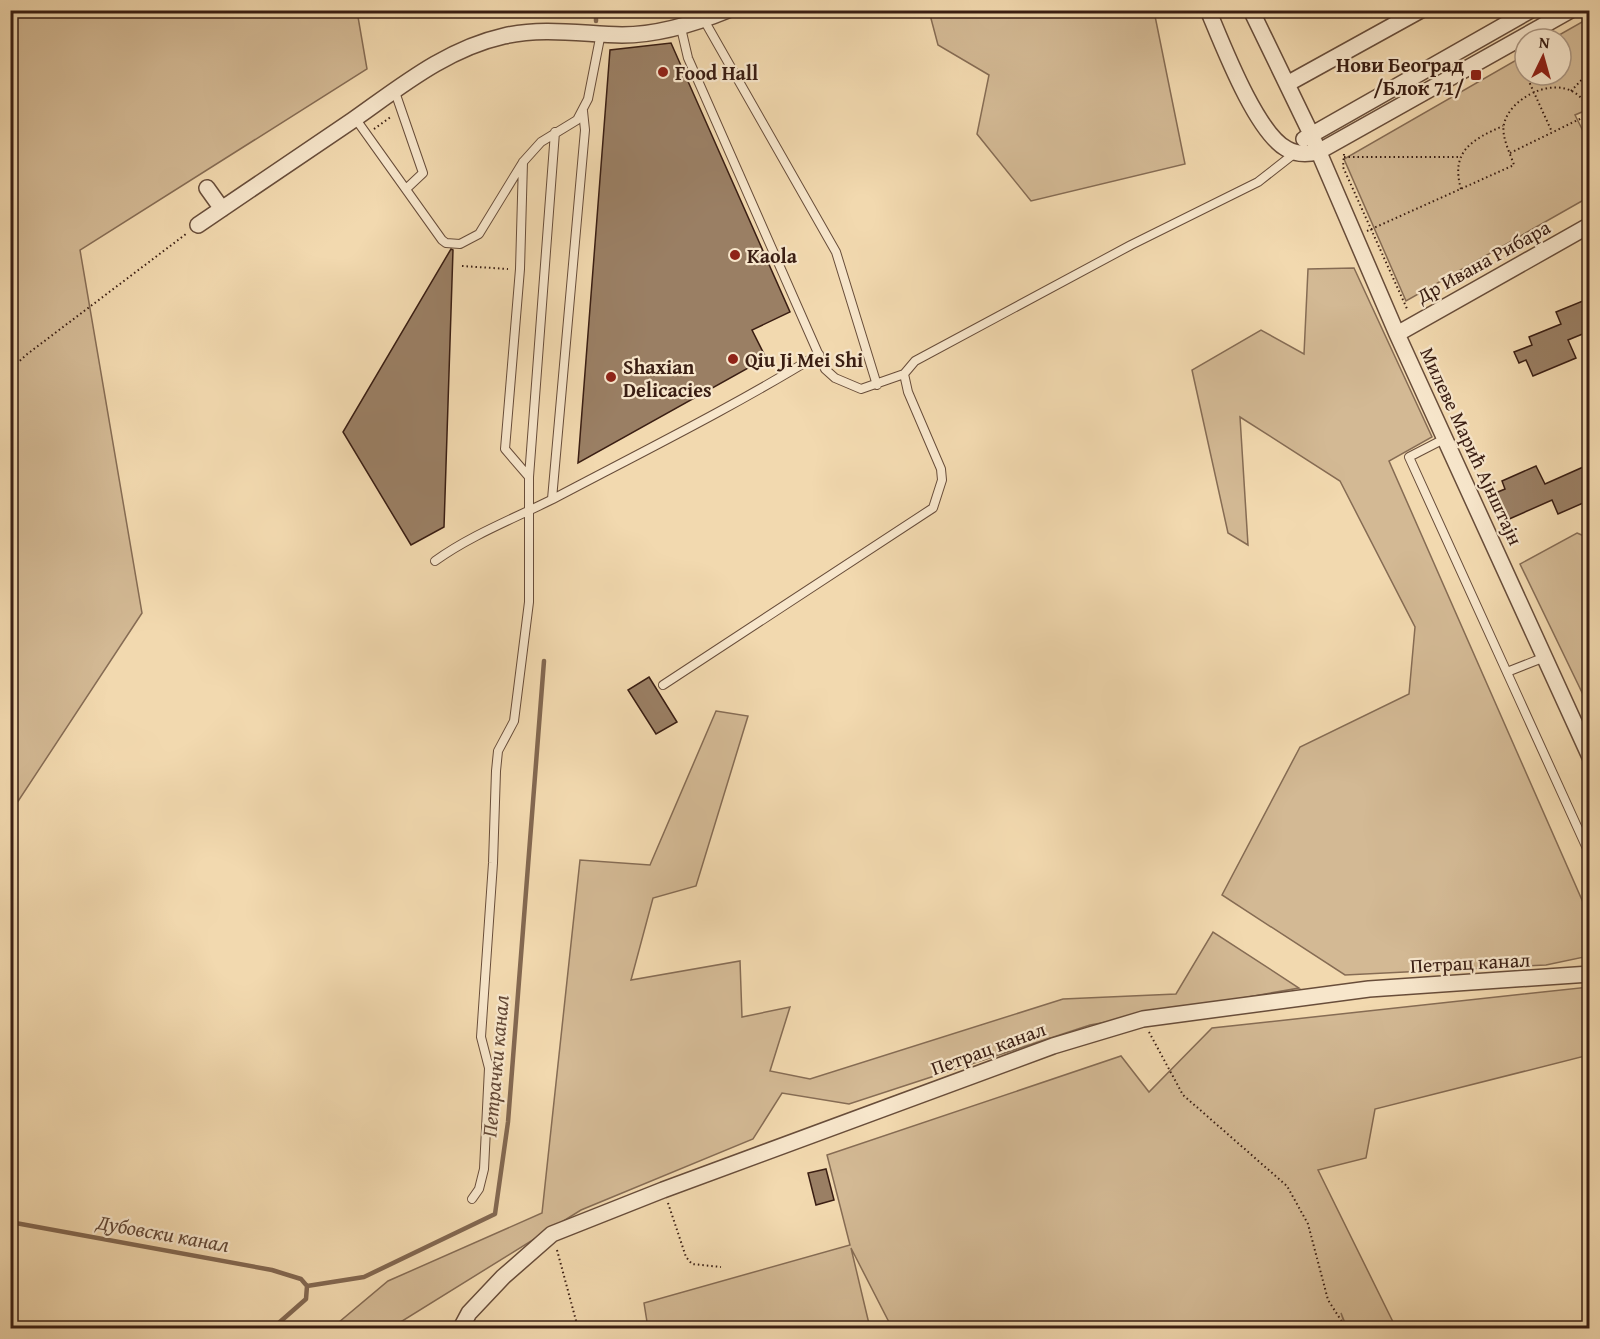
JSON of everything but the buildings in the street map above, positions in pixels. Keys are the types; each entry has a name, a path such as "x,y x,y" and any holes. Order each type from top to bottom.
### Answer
{"street":[{"path":"198,225 394,89 446,58 503,36 548,30 622,35 681,28 728,10"},
{"path":"1208,10 1234,69 1264,124 1282,146 1295,153 1318,152 1571,10"},
{"name":"Милеве Марић Ајнштајн","path":"1251,10 1311,134 1397,334 1590,757"},
{"path":"1287,84 1421,10"},
{"path":"1295,153 1311,134 1531,10"},
{"path":"207,188 222,209"},
{"name":"Др Ивана Рибара","path":"1397,334 1590,225"},
{"name":"Петрац канал","path":"461,1329 469,1313 502,1276 552,1234 663,1190 1053,1046 1143,1019 1368,989 1590,974"}],"lane":[{"path":"704,20 836,252 877,385"},
{"path":"681,28 688,58 825,369 835,378 861,389 904,374 915,362 1131,245 1257,182 1295,153"},
{"path":"355,118 442,240 446,243 460,244 471,240 485,227 523,162 541,142 576,120 583,111 588,99 601,33"},
{"path":"394,89 423,173 406,189"},
{"path":"552,499 585,130 583,111"},
{"path":"472,1199 479,1190 484,1169 489,1068 482,1036 493,864 496,771 498,751 514,721 529,602 527,511 555,132"},
{"path":"523,162 520,270 505,449 529,477"},
{"path":"435,561 456,546 552,499 778,379 819,354"},
{"path":"663,685 933,508 942,480 941,470 908,392 904,374"},
{"path":"1446,438 1409,457 1590,855"},
{"path":"1508,672 1545,657"}],"path":[{"path":"1571,91 1590,71"},
{"path":"1532,87 1552,132"},
{"path":"1355,237 1514,165 1510,153 1503,126 1508,114 1534,92 1557,88 1571,91 1583,100 1590,112 1510,153"},
{"path":"1461,189 1458,172 1461,157 1469,144 1503,126"},
{"path":"1345,152 1342,157 1343,167 1414,324"},
{"path":"1342,157 1461,157"},
{"path":"10,370 26,355 198,225"},
{"path":"1143,1019 1162,1061 1183,1095 1287,1186 1308,1224 1328,1300 1346,1329"},
{"path":"663,1190 686,1257 692,1264 721,1267"},
{"path":"552,1234 578,1329"}],"shaded area":[{"path":"11,10 357,11 367,69 80,250 142,613 11,812"},
{"path":"929,11 1154,11 1185,164 1031,201 977,134 989,75 938,45"},
{"path":"1589,18 1589,109 1575,115 1589,143 1589,197 1406,301 1344,159 1513,62 1513,87 1573,87 1573,27"},
{"path":"1354,268 1432,437 1389,461 1589,916 1589,956 1546,965 1345,975 1222,895 1300,747 1409,694 1415,627 1340,481 1240,417 1248,545 1228,533 1192,370 1261,330 1304,354 1308,269"},
{"path":"1577,533 1589,538 1589,707 1520,564"},
{"path":"716,711 748,716 696,886 653,898 631,980 740,961 742,1017 790,1007 770,1071 810,1079 1063,999 1176,994 1213,932 1299,988 1090,1025 849,1104 782,1093 753,1139 581,1210 391,1328 332,1328 388,1281 542,1213 580,860 650,865"},
{"path":"1589,987 1589,1055 1375,1109 1366,1158 1318,1170 1396,1328 1347,1328 1341,1313 1346,1328 892,1328 851,1248 870,1328 648,1328 644,1303 850,1245 827,1155 1121,1056 1149,1092 1212,1028"}],"waterway":[{"name":"Петрачки канал","path":"596,10 596,21"},
{"name":"Петрачки канал","path":"307,1286 364,1277 495,1214 508,1122 544,661"},
{"name":"Дубовски канал","path":"10,1222 272,1270 301,1279 307,1286"},
{"name":"Петрачки канал","path":"273,1328 306,1299 307,1286"}],"place":[{"name":"Food Hall","path":"663,72"},
{"name":"Нови Београд /Блок 71/","path":"1476,75"},
{"name":"Kaola","path":"735,255"},
{"name":"Qiu Ji Mei Shi","path":"733,359"},
{"name":"Shaxian Delicacies","path":"611,377"}]}
